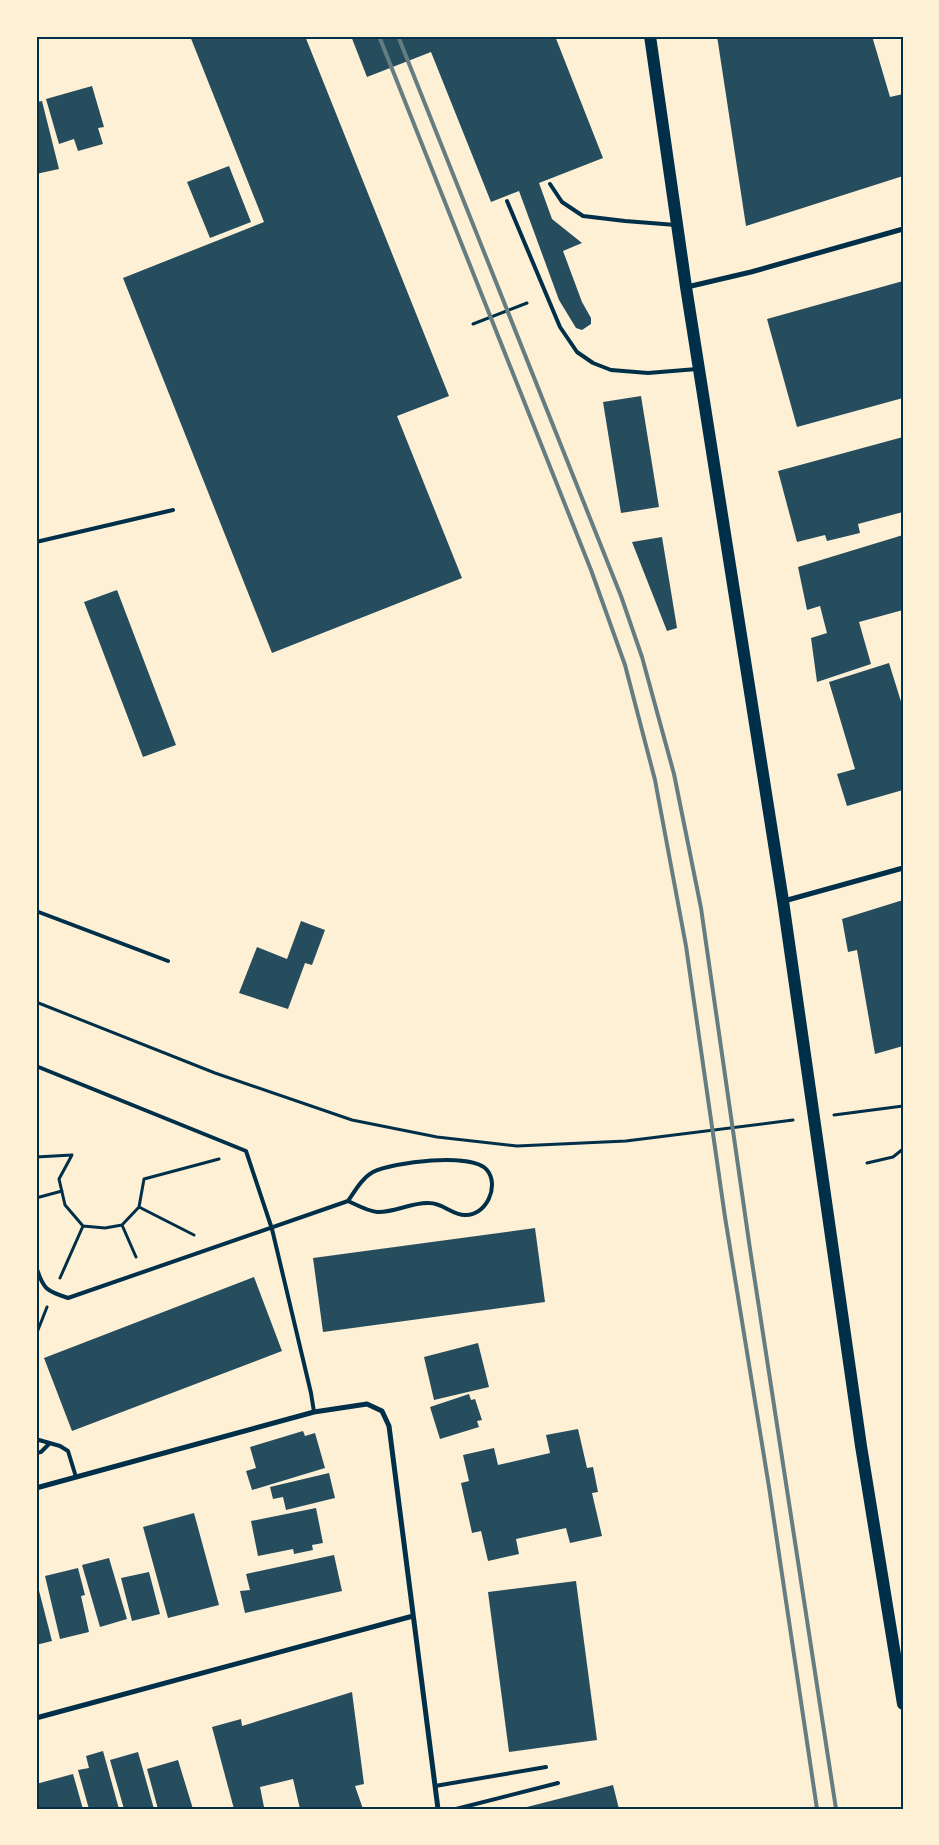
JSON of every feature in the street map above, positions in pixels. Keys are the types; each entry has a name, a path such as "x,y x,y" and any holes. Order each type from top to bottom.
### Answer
{"main road":[{"path":"650,36 686,288 784,901 860,1436 903,1704"}],"street":[{"path":"686,288 751,272 903,229"},
{"path":"784,901 903,868"},
{"path":"36,1488 314,1412 367,1404 382,1410 389,1426 438,1809"},
{"path":"36,1718 413,1616"}],"lane":[{"path":"550,184 562,202 583,216 677,225"},
{"path":"508,201 560,327 577,352 593,363 610,370 648,373 700,369"},
{"path":"36,542 173,510"},
{"path":"36,911 168,961"},
{"path":"36,1066 246,1151 272,1229 311,1392 314,1412"},
{"path":"36,1266 41,1284 53,1293 68,1298 272,1229 348,1201 366,1177 374,1172 398,1165 433,1160 470,1161 478,1163 487,1170 492,1184 492,1193 486,1205 465,1216 443,1206 430,1203 384,1212 374,1212 348,1201"},
{"path":"36,1441 39,1440 60,1446 68,1451 76,1477"},
{"path":"36,1453 41,1452 49,1444"},
{"path":"435,1786 546,1767"},
{"path":"456,1809 558,1783"}],"path":[{"path":"473,324 527,303"},
{"path":"36,1002 215,1074 352,1120 437,1137 517,1146 626,1141 794,1120"},
{"path":"833,1115 903,1106"},
{"path":"867,1163 892,1157 903,1149"},
{"path":"36,1157 72,1155 59,1179 65,1205 83,1226 105,1228 122,1225 139,1207 144,1179 246,1151"},
{"path":"36,1198 62,1191"},
{"path":"139,1207 218,1247"},
{"path":"122,1225 143,1272"}],"building":[{"path":"190,36 305,36 449,396 397,416 462,578 272,653 123,278 264,222"},
{"path":"351,36 555,36 603,158 539,183 552,219 582,243 563,251 582,302 591,318 591,324 582,330 576,328 559,300 519,191 491,202 431,52 367,77"},
{"path":"717,36 872,36 890,97 903,94 903,176 746,226"},
{"path":"92,86 104,127 98,128 103,144 78,151 74,139 59,144 46,99"},
{"path":"42,101 59,169 36,174 36,102"},
{"path":"229,166 251,222 210,238 187,182"},
{"path":"903,281 903,398 797,427 767,319"},
{"path":"641,396 659,507 621,513 603,402"},
{"path":"903,437 903,512 858,524 860,533 827,541 825,535 797,542 778,471"},
{"path":"903,535 903,610 859,622 871,664 817,682 811,638 827,633 820,606 807,610 798,567"},
{"path":"662,537 677,628 667,631 632,542"},
{"path":"117,590 176,745 143,757 84,602"},
{"path":"889,663 903,708 903,790 847,806 837,774 855,769 829,682"},
{"path":"903,900 903,1046 875,1054 857,950 848,952 842,919"},
{"path":"301,921 325,930 312,965 305,963 288,1009 239,993 257,947 287,959"},
{"path":"535,1228 545,1302 323,1332 313,1258"},
{"path":"254,1277 282,1351 72,1431 44,1358"},
{"path":"478,1343 489,1387 434,1400 424,1357"},
{"path":"469,1394 471,1400 475,1399 482,1420 477,1421 479,1427 440,1439 430,1407"},
{"path":"578,1429 587,1468 593,1467 598,1492 592,1493 602,1536 570,1543 566,1528 516,1539 519,1554 488,1561 481,1531 472,1533 461,1483 469,1481 463,1455 494,1448 498,1465 550,1453 546,1435"},
{"path":"303,1431 305,1436 315,1433 325,1468 252,1490 246,1471 256,1468 250,1447"},
{"path":"329,1473 335,1498 286,1510 283,1497 273,1499 270,1487"},
{"path":"316,1508 323,1543 312,1545 313,1550 294,1554 293,1549 258,1556 251,1521"},
{"path":"194,1513 219,1605 168,1618 143,1527"},
{"path":"334,1555 342,1591 245,1613 240,1591 250,1590 246,1574"},
{"path":"109,1558 127,1619 100,1627 82,1565"},
{"path":"78,1568 85,1595 81,1596 89,1632 60,1639 45,1576"},
{"path":"149,1572 160,1614 132,1621 121,1578"},
{"path":"36,1579 52,1641 36,1645"},
{"path":"576,1581 597,1740 509,1752 488,1592"},
{"path":"352,1692 364,1784 355,1786 363,1809 300,1809 293,1779 260,1787 264,1807 258,1809 234,1809 212,1727 241,1719 242,1726"},
{"path":"103,1751 119,1809 89,1809 78,1770 89,1768 86,1756"},
{"path":"138,1752 154,1809 124,1809 110,1760"},
{"path":"178,1760 193,1809 158,1809 147,1769"},
{"path":"73,1774 83,1809 36,1809 36,1784"},
{"path":"613,1785 619,1809 523,1809 523,1808"}],"railway":[{"path":"379,36 591,570 625,665 655,780 686,946 725,1217 769,1487 817,1809"},
{"path":"398,36 621,596 642,657 674,774 701,908 750,1249 836,1809"}]}
